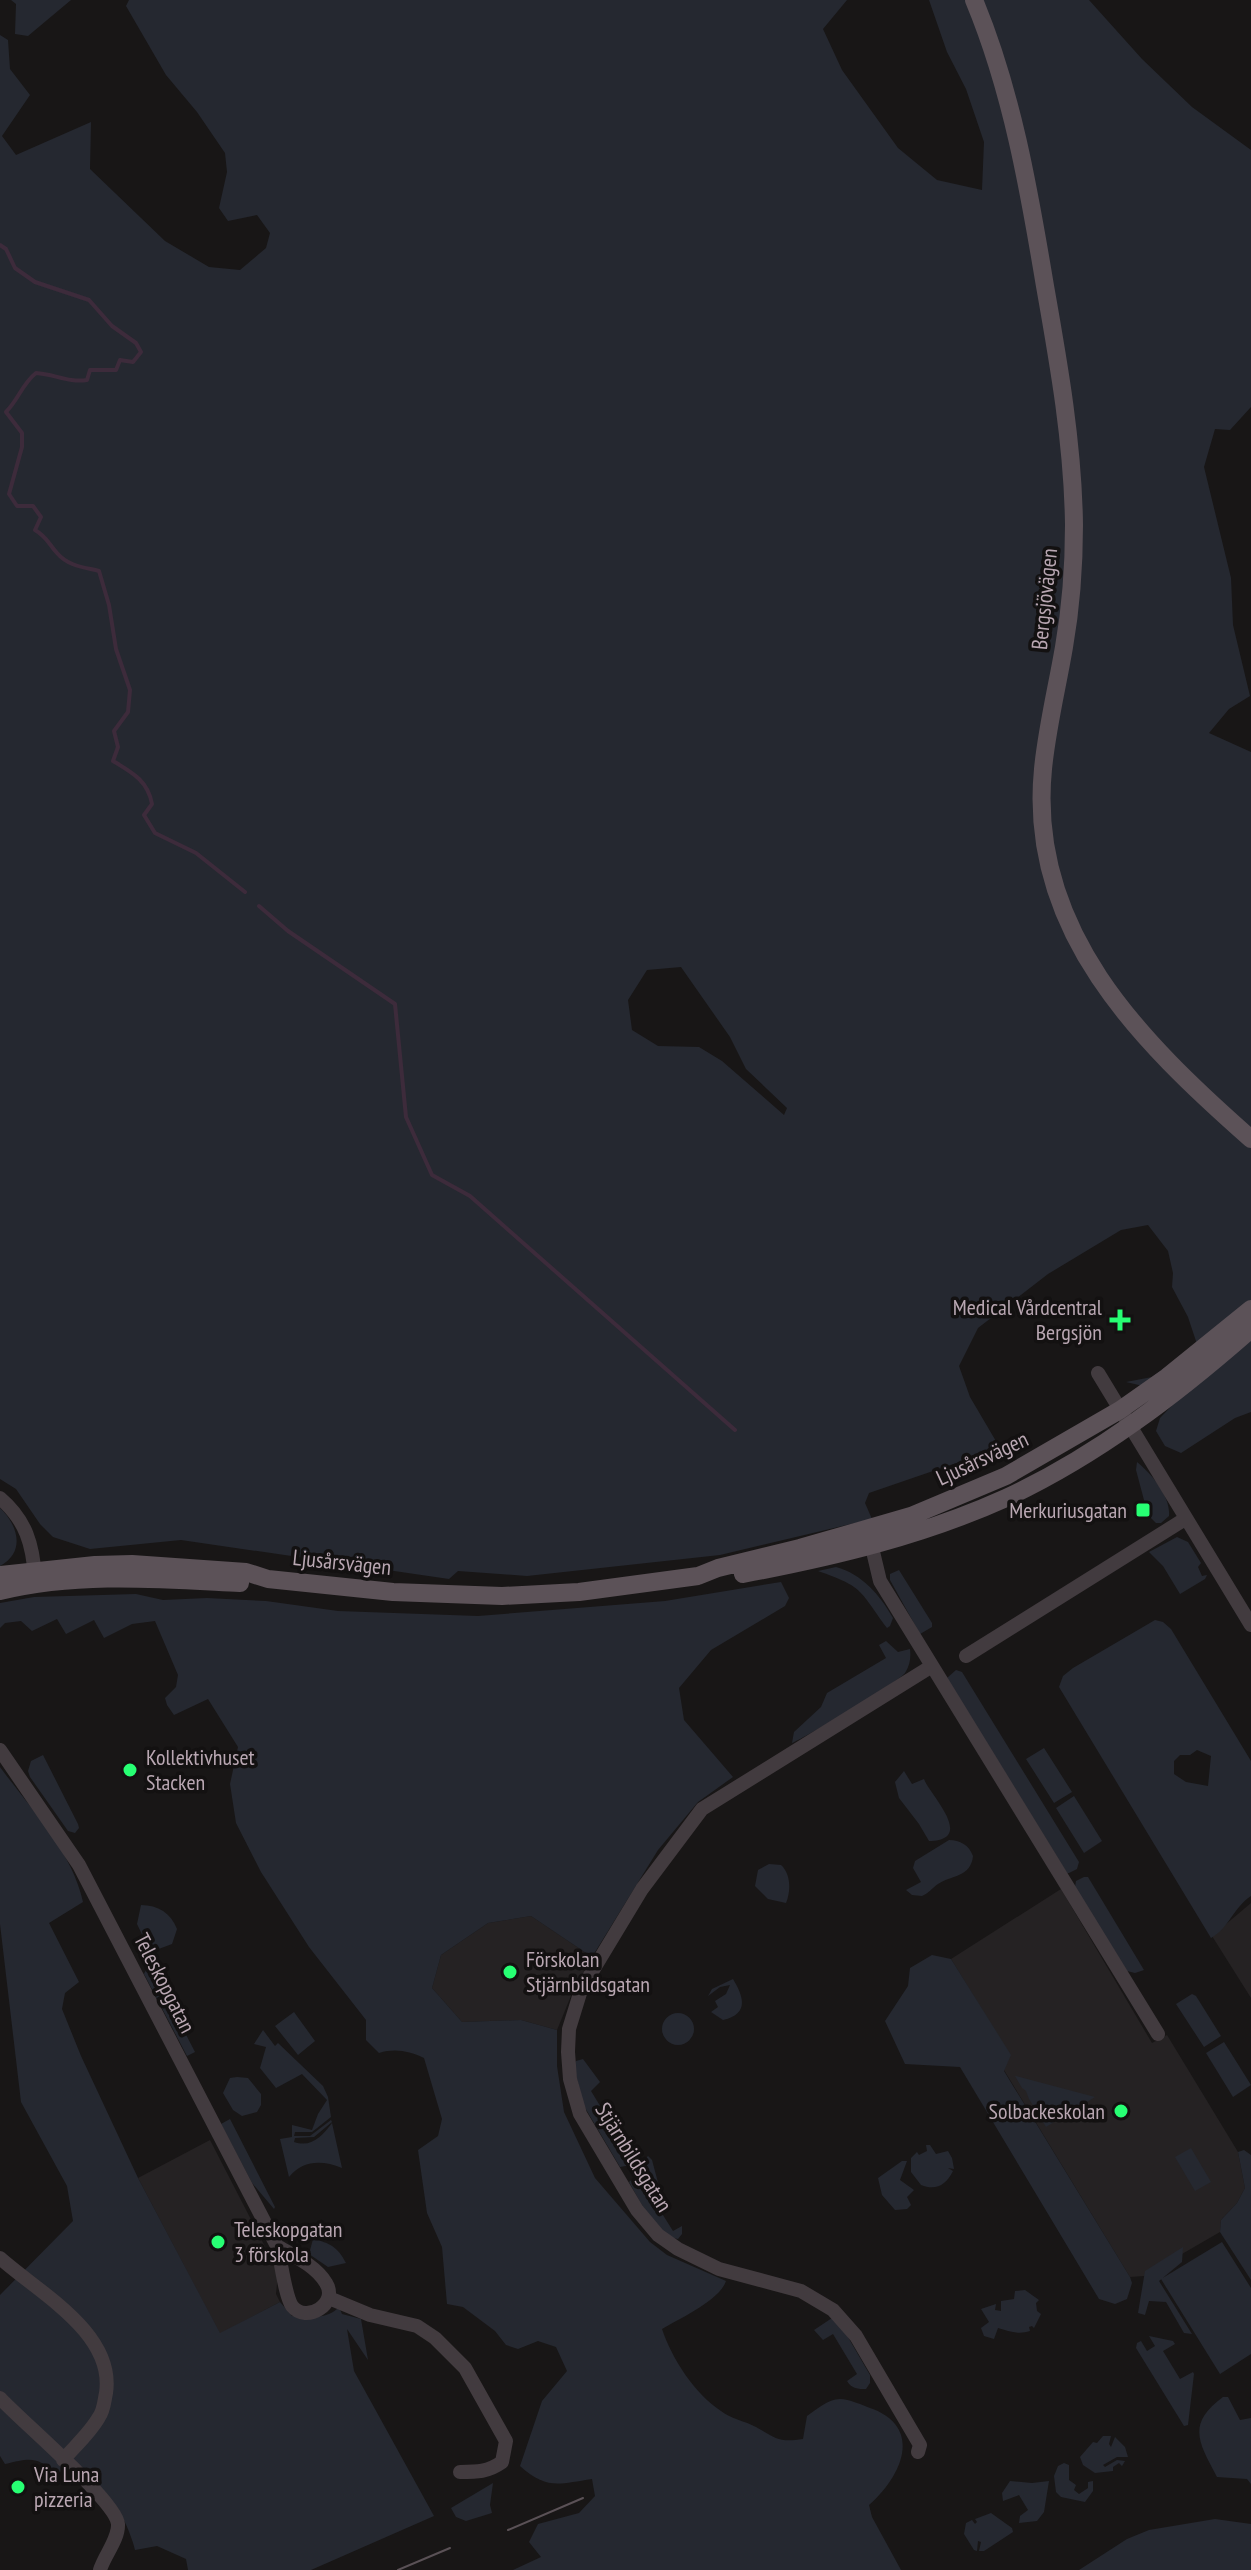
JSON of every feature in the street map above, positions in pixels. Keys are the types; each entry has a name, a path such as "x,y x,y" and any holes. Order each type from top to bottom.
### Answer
{"main road":[{"name":"Bergsjövägen","path":"974,0 1008,103 1028,191 1062,392 1072,477 1071,597 1042,785 1043,839 1050,876 1075,938 1116,1001 1184,1077 1251,1139"},
{"name":"Ljusårsvägen","path":"0,1575 245,1583 268,1579 445,1595 502,1596 579,1592 698,1576 718,1568 943,1523 1005,1498 1079,1459 1167,1377 1251,1309"},
{"name":"Ljusårsvägen","path":"1125,1418 1251,1329"},
{"name":"Ljusårsvägen","path":"0,1591 35,1577"}],"street":[{"path":"1098,1373 1251,1623"},
{"path":"0,1498 14,1510 24,1525 30,1539 35,1577"},
{"path":"966,1656 1185,1519"},
{"path":"870,1538 880,1581 1158,2034"},
{"name":"Stjärnbildsgatan","path":"918,2452 920,2445 856,2336 833,2310 801,2291 703,2263 658,2235 637,2210 580,2114 570,2079 568,2052 569,2029 581,1990 642,1889 702,1809 932,1666"},
{"name":"Teleskopgatan","path":"0,1750 79,1865 277,2246 290,2304 298,2312 306,2314 316,2311 329,2298 330,2291 325,2280 277,2246"},
{"path":"0,2258 77,2323 94,2341 104,2358 108,2379 103,2410 89,2432 63,2460"},
{"path":"329,2298 370,2315 417,2326 450,2351 465,2368 506,2441 502,2462 494,2468 460,2472"},
{"path":"0,2398 102,2497 118,2523 118,2530 100,2570"}],"shaded area":[{"path":"11,0 71,0 28,36 15,34 16,4"},
{"path":"129,0 847,0 823,29 842,70 898,148 937,180 982,190 984,142 929,0 1089,0 1142,59 1192,107 1251,150 1251,407 1230,430 1215,429 1204,467 1231,578 1233,625 1250,696 1229,709 1209,733 1251,752 1251,1412 1235,1418 1181,1453 1165,1446 1156,1431 1160,1418 1205,1371 1143,1386 1126,1382 1152,1377 1197,1344 1188,1317 1172,1287 1173,1273 1168,1251 1148,1225 1121,1230 1048,1274 978,1328 959,1366 970,1397 1000,1448 869,1493 865,1503 872,1519 720,1555 527,1576 458,1571 449,1579 181,1540 90,1549 53,1537 16,1489 0,1479 0,35 8,40 10,69 30,95 2,136 16,155 91,122 90,169 165,241 209,267 240,270 266,248 270,233 257,215 228,221 219,208 227,172 225,153 197,112 166,75 126,6","holes":["681,967 730,1037 746,1069 787,1108 784,1115 722,1061 699,1047 658,1046 632,1030 628,1000 647,970"]},
{"path":"1137,1462 1154,1479 1167,1501 1169,1516 1161,1523 1156,1523 1148,1515 1136,1470"},
{"path":"0,1508 15,1530 16,1546 14,1553 0,1566"},
{"path":"1177,1537 1188,1542 1201,1563 1198,1567 1202,1576 1207,1575 1180,1594 1163,1566 1149,1552"},
{"path":"836,1567 862,1580 876,1594 893,1618 890,1626 887,1628 865,1597 853,1586 818,1571"},
{"path":"899,1570 932,1623 932,1627 920,1634 890,1580 890,1574"},
{"path":"781,1582 789,1598 785,1606 711,1650 679,1688 684,1720 733,1777 698,1802 658,1850 592,1957 531,1916 488,1923 441,1955 432,1988 462,2022 521,2020 557,2030 557,2066 564,2112 595,2178 650,2242 667,2255 726,2281 708,2302 662,2329 678,2364 711,2404 725,2414 783,2440 803,2439 807,2416 836,2399 870,2408 887,2416 897,2427 902,2439 898,2467 869,2505 872,2517 901,2570 513,2570 541,2557 529,2542 538,2524 579,2513 595,2496 592,2479 546,2482 520,2466 542,2401 567,2371 556,2347 538,2341 518,2349 506,2345 495,2331 463,2307 447,2304 442,2247 427,2213 418,2150 438,2136 442,2119 424,2058 402,2051 379,2053 366,2040 366,2020 309,1947 261,1872 236,1823 230,1784 238,1747 208,1699 174,1715 167,1705 165,1698 176,1687 178,1675 155,1621 132,1624 104,1638 94,1620 66,1634 57,1619 32,1631 21,1621 5,1623 0,1628 0,1603 34,1597 136,1594 163,1600 207,1598 266,1601 338,1611 478,1616 665,1601"},
{"path":"1155,1620 1163,1622 1171,1629 1251,1761 1251,1896 1211,1938 1059,1687 1063,1676","holes":["1197,1750 1211,1756 1208,1786 1186,1782 1174,1774 1174,1761 1180,1755 1190,1755"]},
{"path":"886,1641 898,1652 910,1649 910,1661 905,1673 850,1710 792,1743 794,1732 821,1707 827,1693 886,1658 879,1645"},
{"path":"956,1670 962,1672 1079,1862 1077,1869 1067,1873 947,1678"},
{"path":"1044,1748 1072,1792 1054,1803 1026,1759"},
{"path":"43,1755 78,1824 75,1833 68,1831 30,1777 31,1761"},
{"path":"0,1767 49,1831 78,1883 83,1902 49,1923 79,1982 65,1993 62,2009 138,2178 220,2333 280,2302 292,2316 323,2316 339,2307 342,2314 361,2319 368,2360 347,2329 354,2371 434,2516 311,2570 188,2570 186,2559 157,2546 135,2550 120,2514 81,2466 56,2473 32,2460 5,2464 0,2456 0,2295 73,2221 67,2186 21,2102 0,1924"},
{"path":"904,1771 912,1784 924,1779 946,1815 949,1833 943,1839 929,1841 899,1798 895,1782"},
{"path":"1074,1796 1102,1841 1084,1853 1056,1808"},
{"path":"949,1840 967,1846 973,1856 969,1868 922,1896 912,1895 906,1890 921,1882 913,1868 915,1861"},
{"path":"769,1864 781,1865 787,1873 789,1888 786,1903 768,1899 755,1886 758,1870"},
{"path":"1088,1877 1144,1970 1135,1973 1127,1971 1075,1887 1076,1881"},
{"name":"Solbackeskolan","path":"1061,1889 1152,2043 1167,2035 1238,2152 1245,2188 1237,2203 1221,2220 1220,2232 1144,2276 1130,2277 1004,2070 1010,2055 951,1959"},
{"path":"1251,1903 1251,1998 1212,1936"},
{"path":"141,1905 158,1908 171,1918 177,1929 172,1944 156,1950 148,1947 137,1924"},
{"name":"Förskolan Stjärnbildsgatan","path":"531,1916 592,1957 573,1991 557,2030 521,2020 462,2022 432,1988 441,1955 488,1923"},
{"path":"932,1955 951,1959 1011,2055 1004,2071 1130,2277 1132,2283 1127,2299 1115,2304 1099,2299 960,2067 905,2064 885,2021 908,1986 910,1968"},
{"path":"149,1963 195,2052 187,2056 144,1974"},
{"path":"733,1979 742,2004 737,2014 723,2020 711,2012 718,2007 715,2001 726,1994 730,1985 720,1987 708,1996 712,1989"},
{"path":"1192,1994 1221,2036 1204,2047 1176,2004"},
{"path":"294,2012 315,2041 298,2055 275,2026"},
{"path":"678,2013 689,2018 694,2029 689,2040 678,2045 667,2040 662,2029 667,2018"},
{"path":"263,2030 275,2046 278,2043 323,2086 328,2097 331,2117 312,2132 295,2132 294,2136 310,2136 332,2122 314,2137 295,2138 294,2142 311,2142 332,2123 342,2168 313,2163 300,2167 289,2177 280,2139 292,2137 292,2125 312,2130 327,2100 302,2074 276,2088 260,2068 266,2047 254,2044"},
{"path":"1224,2042 1251,2085 1233,2097 1206,2053"},
{"path":"583,2059 600,2082 591,2091 629,2153 639,2151 631,2165 620,2167 584,2106 574,2067 576,2061"},
{"path":"1015,2076 1095,2097 1046,2127"},
{"path":"230,2078 248,2078 261,2094 257,2112 242,2116 233,2110 223,2093"},
{"path":"230,2119 274,2209 252,2183 221,2124"},
{"name":"Teleskopgatan 3 förskola","path":"210,2140 275,2266 278,2273 276,2294 280,2302 220,2334 138,2178"},
{"path":"926,2145 930,2145 936,2154 948,2151 952,2158 954,2169 948,2168 953,2171 944,2183 936,2187 921,2185 911,2172 911,2158 917,2152 919,2155 927,2151"},
{"path":"1191,2148 1211,2182 1195,2191 1175,2157"},
{"path":"1244,2150 1251,2155 1251,2280 1220,2232 1221,2220 1237,2203 1245,2188 1238,2152"},
{"path":"648,2156 652,2160 660,2190 651,2196 673,2231 682,2226 678,2239 655,2224 629,2182"},
{"path":"902,2161 907,2161 900,2180 914,2190 907,2197 911,2205 907,2209 895,2210 882,2195 878,2178"},
{"path":"313,2239 333,2246 346,2263 328,2267 309,2254"},
{"path":"1222,2242 1251,2288 1251,2354 1220,2374 1161,2279"},
{"path":"1183,2247 1182,2262 1159,2281 1192,2334 1184,2333 1166,2302 1149,2301 1145,2315 1138,2313 1145,2271"},
{"path":"1025,2290 1039,2300 1036,2303 1037,2311 1041,2314 1034,2328 1029,2327 1030,2331 1021,2333 998,2328 994,2339 984,2336 981,2328 989,2322 981,2309 996,2304 995,2310 1001,2311 1001,2301 1014,2299 1015,2291"},
{"path":"832,2318 845,2332 870,2375 866,2389 853,2387 847,2381 857,2374 833,2334 823,2340 814,2330"},
{"path":"1149,2336 1173,2341 1175,2344 1163,2351 1180,2379 1194,2374 1188,2425 1184,2426 1136,2348 1141,2341 1147,2351 1155,2346"},
{"path":"1223,2397 1228,2397 1240,2420 1251,2418 1251,2484 1247,2479 1217,2477 1201,2444 1199,2434 1204,2416"},
{"path":"1103,2436 1111,2436 1111,2447 1115,2437 1125,2447 1128,2457 1117,2457 1103,2465 1105,2467 1117,2460 1125,2461 1122,2466 1119,2463 1113,2467 1113,2471 1095,2473 1083,2465 1080,2457"},
{"path":"1064,2463 1069,2465 1069,2480 1076,2485 1074,2490 1079,2494 1088,2488 1088,2482 1093,2481 1093,2491 1085,2502 1061,2497 1056,2492 1054,2476 1058,2466"},
{"path":"1010,2481 1049,2481 1044,2512 1037,2521 1019,2523 1020,2516 1028,2510 1019,2495 1003,2501 1002,2493"},
{"path":"493,2483 492,2513 466,2521 456,2517 451,2508"},
{"path":"991,2513 1013,2532 984,2551 979,2551 981,2542 978,2541 977,2551 974,2550 964,2534 966,2523 972,2520 975,2524 975,2519"},
{"path":"1215,2519 1251,2524 1251,2570 1079,2570 1127,2539 1149,2530"}],"waterway":[{"path":"0,245 6,249 15,268 35,282 89,300 112,326 136,343 141,352 133,362 120,360 116,370 90,370 87,380 36,373 31,377 6,412 22,433 22,447 9,494 17,506 33,506 41,517 35,530 61,557 99,571 109,605 116,649 130,690 128,712 114,731 118,747 113,761 133,774 147,789 152,804 144,815 155,833 196,853 245,892"},
{"path":"259,906 288,931 395,1004 406,1117 432,1175 470,1196 735,1430"}],"tram line":[{"path":"508,2530 583,2498"},
{"path":"398,2570 450,2548"}],"place":[{"name":"Medical Vårdcentral Bergsjön","path":"1120,1320"},
{"name":"Merkuriusgatan","path":"1143,1510"},
{"name":"Kollektivhuset Stacken","path":"130,1770"},
{"name":"Förskolan Stjärnbildsgatan","path":"510,1972"},
{"name":"Solbackeskolan","path":"1121,2111"},
{"name":"Teleskopgatan 3 förskola","path":"218,2242"},
{"name":"Via Luna pizzeria","path":"18,2487"}]}
